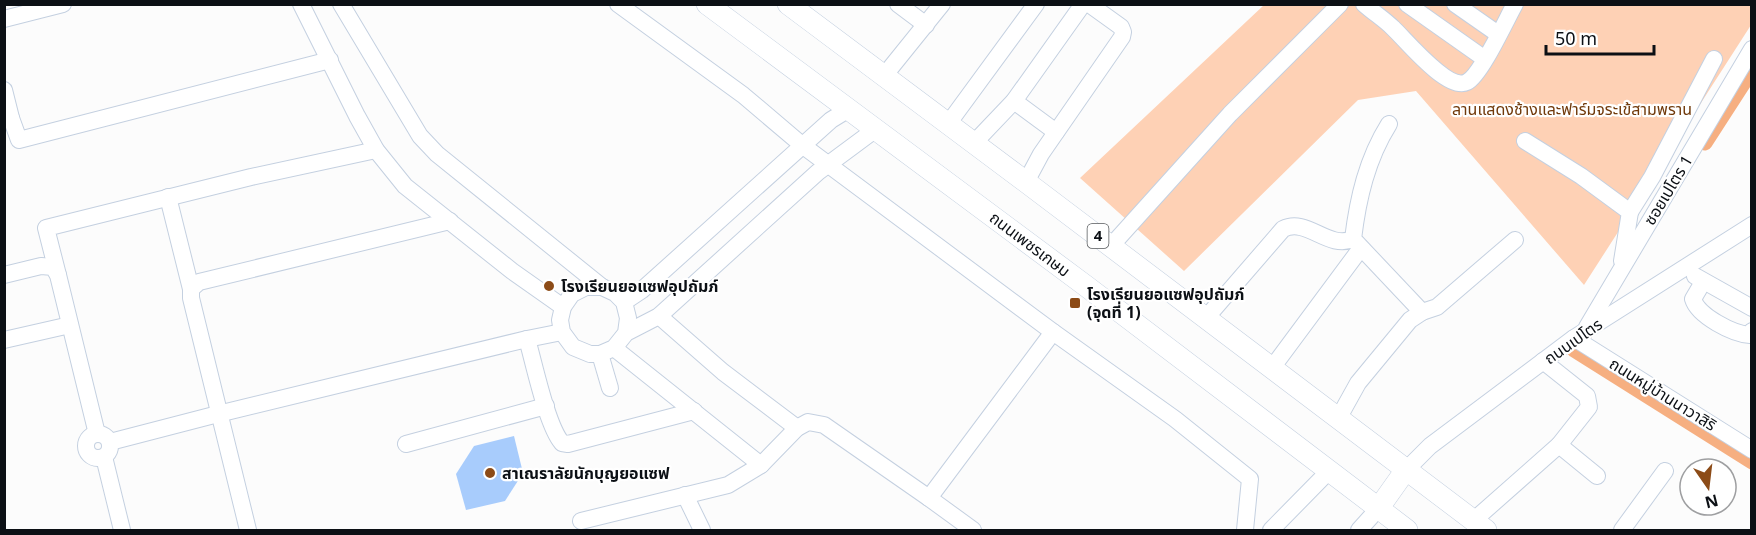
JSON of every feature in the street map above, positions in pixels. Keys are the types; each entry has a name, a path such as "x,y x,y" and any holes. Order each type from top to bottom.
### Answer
{"main road":[{"name":"ถนนเพชรเกษม","path":"707,4 1086,286 1407,531"},
{"name":"4","path":"791,5 1479,526"},
{"path":"1378,509 1406,471"}],"street":[{"path":"4,19 63,4"},
{"path":"301,4 376,150 405,186 512,271 563,307"},
{"path":"341,4 420,136 437,154 602,287 615,293 624,303 628,318 626,333"},
{"path":"618,4 743,95 802,145 1053,332 1175,419 1250,479 1245,531"},
{"path":"898,4 926,25"},
{"path":"884,76 942,4"},
{"path":"948,124 1036,4"},
{"path":"974,143 1014,101 1083,4"},
{"path":"1026,182 1056,132 1122,37 1121,27 1089,4"},
{"path":"1111,246 1230,114 1340,4"},
{"path":"1407,4 1485,59"},
{"path":"1455,4 1498,34"},
{"path":"1369,6 1428,64 1460,85 1467,83 1478,72 1513,5"},
{"name":"ซอยเปโตร 1","path":"1585,331 1752,49"},
{"path":"1620,272 1630,212 1652,177 1714,59"},
{"path":"4,90 8,118 19,140 330,60"},
{"path":"1014,101 1056,132"},
{"path":"624,303 642,290 802,145 831,120 849,109"},
{"path":"1272,368 1357,244 1359,198 1364,177 1389,124"},
{"path":"607,351 626,333 659,316 818,172 876,129"},
{"path":"1525,141 1581,176 1630,212"},
{"path":"122,531 104,444 70,325 46,228 168,197 376,150"},
{"path":"168,197 218,414 248,531"},
{"path":"191,289 199,282 450,221"},
{"path":"1206,318 1283,229 1290,225 1299,226 1340,243 1357,244 1422,312"},
{"name":"ถนนเปโตร","path":"1406,471 1430,446 1585,331 1685,267 1747,233"},
{"path":"1338,418 1358,383 1410,320 1422,312 1437,307 1515,240"},
{"path":"4,275 41,266 53,267 58,274"},
{"path":"1685,267 1703,282 1752,308"},
{"path":"1703,282 1693,299 1695,307 1706,316 1740,334 1750,335 1752,331"},
{"path":"602,287 586,287 572,294 563,307 560,320 562,332 573,347 581,352 607,351 694,411 761,465"},
{"path":"659,316 723,372 797,428"},
{"path":"4,340 70,325"},
{"name":"ถนนหมู่บ้านนาวาสิริ","path":"1585,331 1752,450"},
{"path":"104,444 218,414 562,332"},
{"path":"929,498 1053,332"},
{"path":"527,339 546,406 562,443 568,444 694,411"},
{"path":"607,351 610,388"},
{"path":"1479,526 1559,445 1589,407 1587,396 1543,361"},
{"path":"406,444 546,406"},
{"path":"581,520 728,485 761,465 797,428 808,422 824,425 973,531"},
{"path":"1559,445 1597,476"},
{"path":"1271,531 1329,471"},
{"path":"1622,531 1665,471"},
{"path":"686,495 702,531"},
{"path":"1359,531 1378,509"}],"green space":[{"name":"ลานแสดงช้างและฟาร์มจระเข้สามพราน","path":"1264,5 1751,5 1751,25 1584,285 1416,91 1358,100 1184,271 1080,178"}],"building":[{"name":"สาเณราลัยนักบุญยอแซฟ","path":"514,436 523,473 505,501 466,510 456,474 474,446"}],"waterway":[{"path":"1705,143 1752,70"},
{"path":"1587,331 1574,350 1752,462"}],"place":[{"name":"โรงเรียนยอแซฟอุปถัมภ์","path":"549,286"},
{"name":"โรงเรียนยอแซฟอุปถัมภ์ (จุดที่ 1)","path":"1075,303"},
{"name":"สาเณราลัยนักบุญยอแซฟ","path":"490,473"}]}
